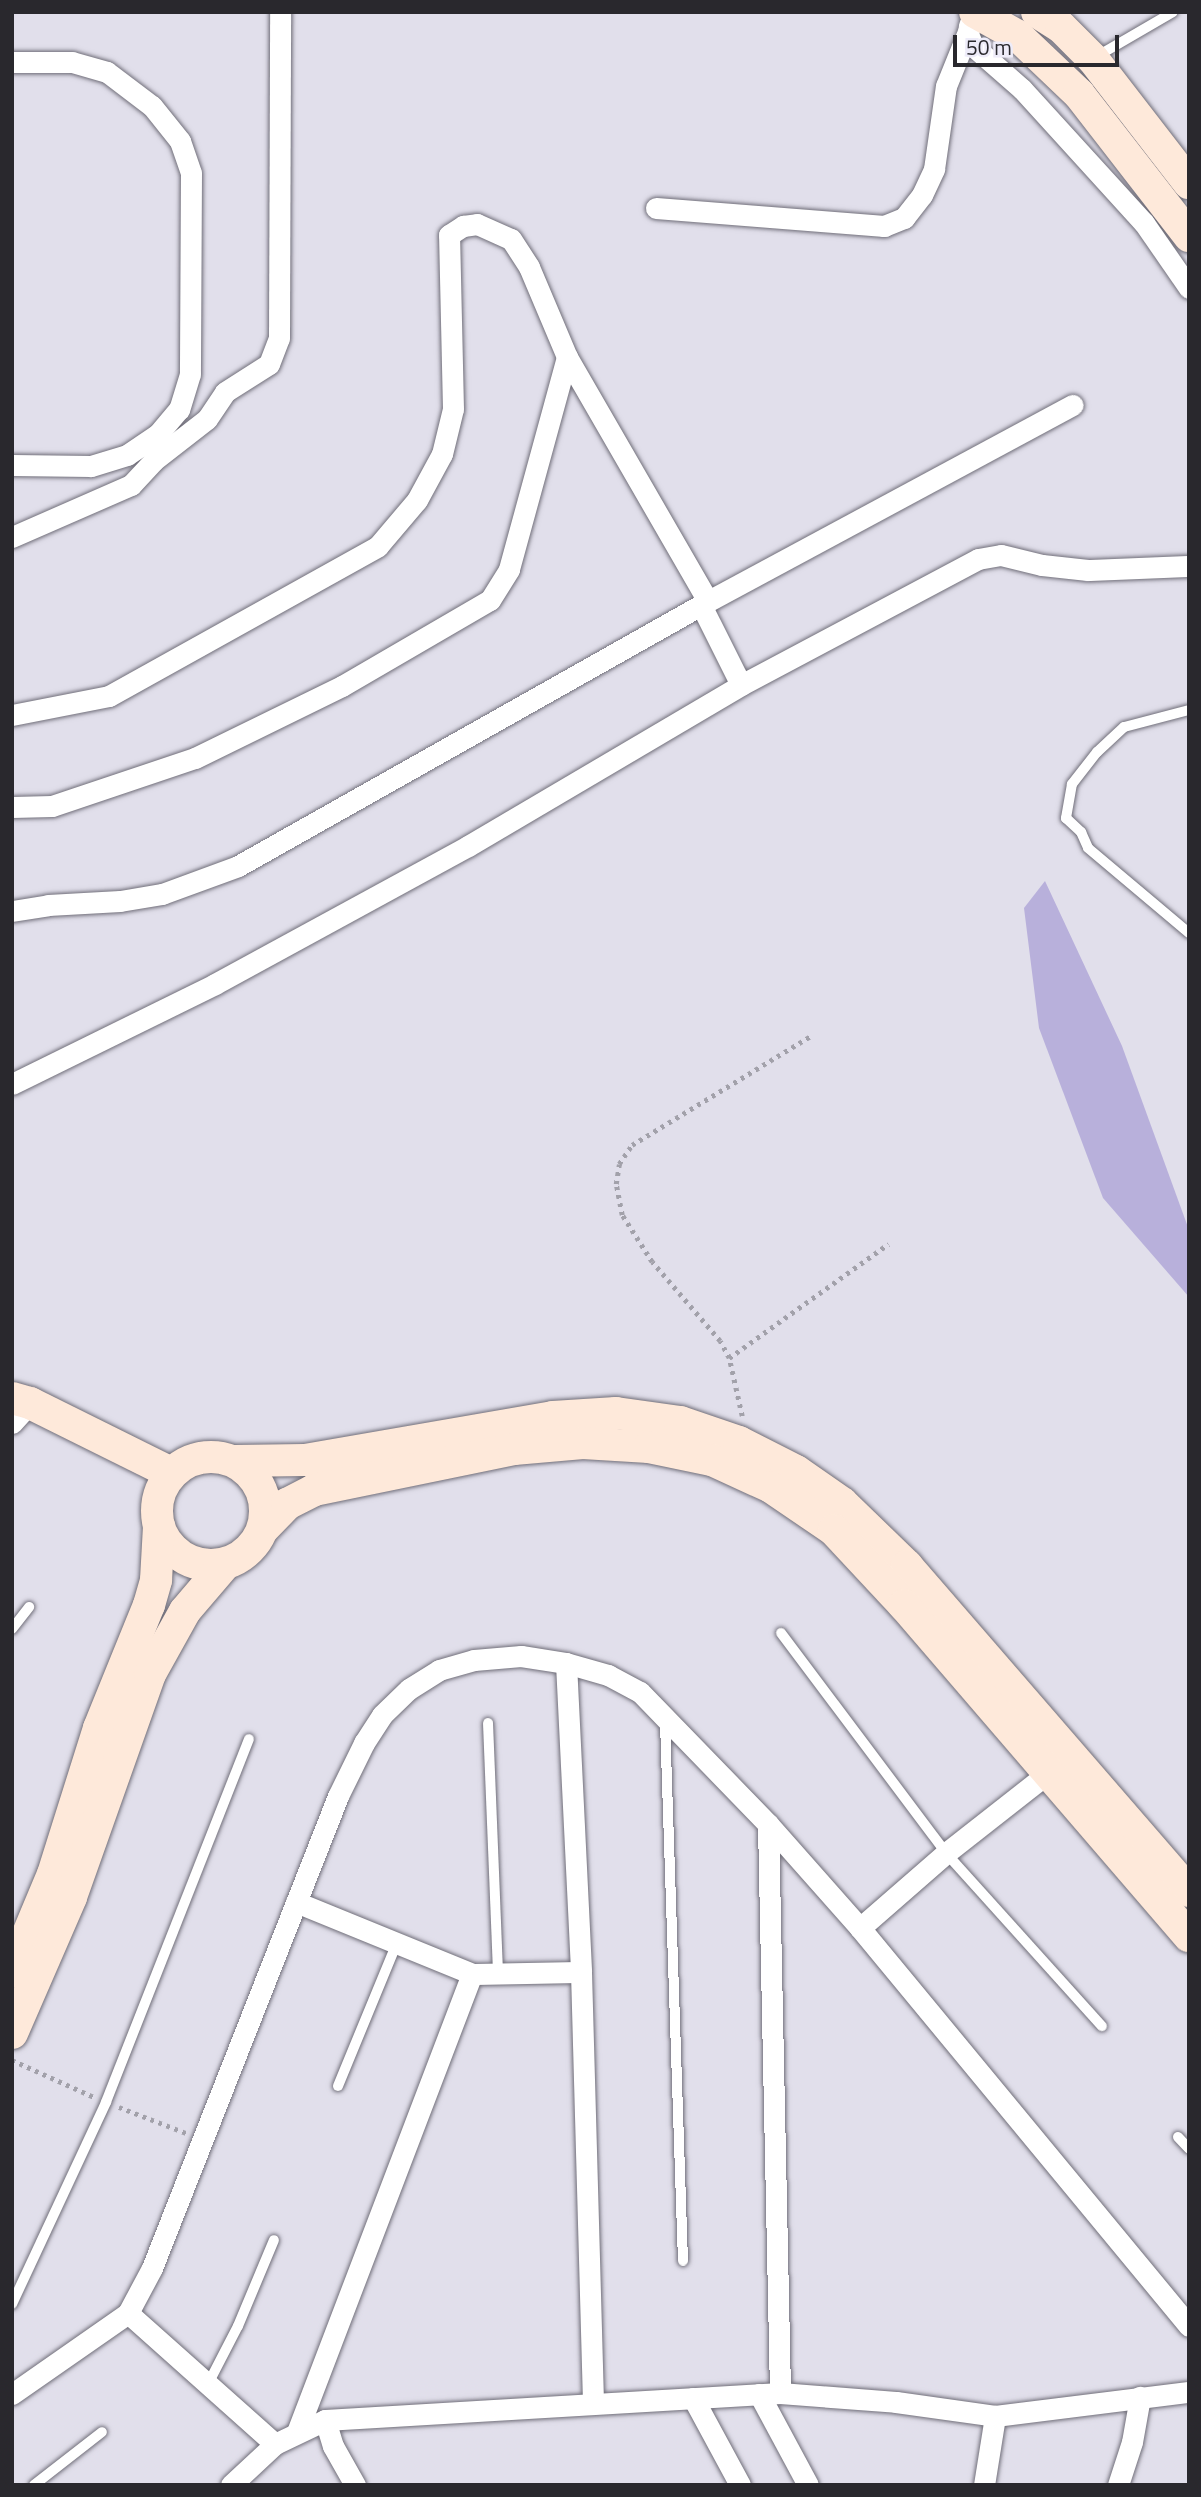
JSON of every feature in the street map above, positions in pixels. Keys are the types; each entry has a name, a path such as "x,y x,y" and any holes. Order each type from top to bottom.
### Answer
{"main road":[{"path":"1037,12 1061,27 1093,59 1189,183"},
{"path":"971,18 1018,36 1079,94 1189,236"},
{"path":"18,1408 171,1473"},
{"path":"12,1972 53,1874 99,1728 149,1605 156,1580 158,1498 171,1473 185,1462 202,1456 219,1456 235,1461 305,1460 553,1417 616,1413 680,1422 748,1447 796,1471 842,1503 907,1566 1189,1891"},
{"path":"12,2033 71,1898 150,1674 185,1611 225,1564 248,1550 263,1529 287,1504 314,1490 514,1449 583,1443 649,1447 712,1460 771,1487 834,1530 904,1605 1189,1936"},
{"path":"235,1461 251,1473 262,1489 266,1509 263,1529"},
{"path":"159,1527 166,1542 192,1562 208,1566 225,1564"}],"street":[{"path":"12,537 131,485 153,461 207,419 225,392 269,364 279,338 279,12"},
{"path":"656,208 884,226 904,218 922,195 934,169 946,86 971,18"},
{"path":"971,18 973,46 1022,89 1144,223 1189,288"},
{"path":"12,62 72,62 107,72 152,106 180,141 191,173 190,374 179,409 158,434 127,455 92,466 12,465"},
{"path":"12,715 109,696 378,546 417,500 442,454 453,409 449,235 463,226 477,224 511,239 530,267 567,357 704,603 741,685"},
{"path":"12,807 52,806 195,758 342,686 490,600 509,569 567,357"},
{"path":"12,911 48,905 120,901 162,894 238,866 704,603 1073,405"},
{"path":"12,1084 215,984 468,846 741,685 978,559 1001,555 1088,570 1189,566"},
{"path":"12,2394 128,2313 152,2268 338,1797 364,1742 382,1715 409,1689 439,1670 474,1660 521,1656 566,1663 608,1675 640,1692 664,1716 768,1825 860,1928 1189,2326"},
{"path":"566,1663 581,1972 593,2403"},
{"path":"860,1928 946,1853 1048,1773"},
{"path":"768,1825 769,2394 808,2485"},
{"path":"296,1902 472,1974 581,1972"},
{"path":"296,2432 472,1974"},
{"path":"128,2313 275,2444"},
{"path":"231,2485 275,2444 325,2420 769,2394 896,2402 995,2416 1189,2392"},
{"path":"693,2398 740,2485"},
{"path":"1118,2485 1132,2442 1140,2398"},
{"path":"984,2485 995,2416"},
{"path":"325,2420 333,2446 355,2485"}],"lane":[{"path":"1093,59 1173,12"},
{"path":"1189,710 1124,727 1097,752 1072,784 1066,818 1081,832 1088,848 1189,933"},
{"path":"12,1629 29,1607"},
{"path":"781,1633 946,1853 1102,2026"},
{"path":"664,1716 682,2261"},
{"path":"488,1723 498,1973"},
{"path":"12,2304 106,2102 249,1739"},
{"path":"338,2086 397,1943"},
{"path":"1178,2137 1189,2149"},
{"path":"208,2384 238,2326 274,2240"},
{"path":"34,2485 102,2432"}],"path":[{"path":"748,1447 729,1357 720,1341 652,1262 622,1215 616,1184 619,1164 632,1145 812,1035"},
{"path":"729,1357 888,1244"},
{"path":"12,2060 91,2096"},
{"path":"126,2110 186,2133"}],"shaded area":[{"path":"1045,881 1122,1046 1189,1230 1189,1297 1103,1198 1039,1028 1024,908"}]}
